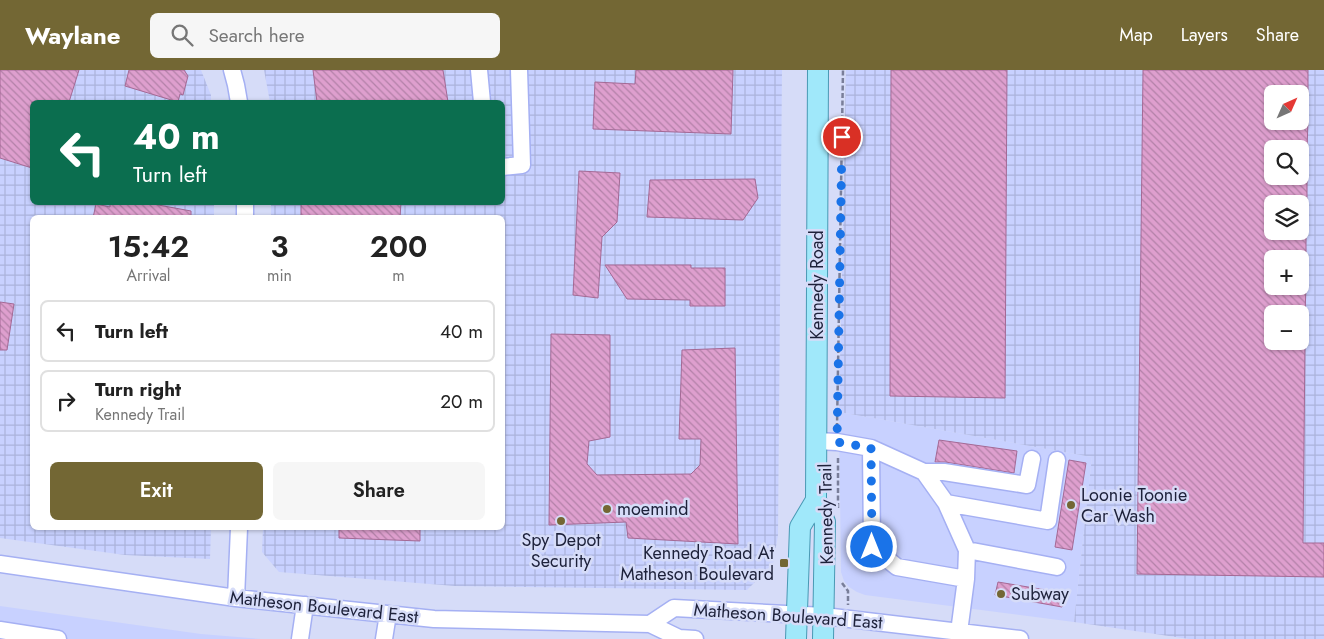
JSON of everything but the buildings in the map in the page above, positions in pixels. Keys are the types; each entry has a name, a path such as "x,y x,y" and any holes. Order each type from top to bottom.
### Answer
{"main road":[{"name":"Kennedy Road","path":"818,70 816,500 825,522 823,639"},
{"path":"796,639 800,527 816,500"}],"street":[{"path":"232,70 239,100"},
{"path":"479,70 482,100"},
{"path":"505,167 522,165 519,70"},
{"path":"816,441 837,442 871,448 924,472 944,472 1027,485 1032,459"},
{"path":"871,448 872,547 897,567 966,579"},
{"path":"946,503 1048,521 1057,460"},
{"path":"924,472 946,503 967,550 966,579 959,632"},
{"path":"236,598 239,530"},
{"path":"967,550 1057,567"},
{"name":"Matheson Boulevard East","path":"0,564 236,598 388,614 434,618 650,624 679,638 695,639"},
{"path":"300,639 305,605"},
{"name":"Matheson Boulevard East","path":"650,624 674,608 824,616 1020,639"},
{"path":"384,639 388,614"},
{"path":"0,630 58,639"}],"path":[{"name":"Kennedy Trail","path":"839,516 837,442 843,70"},
{"name":"Kennedy Trail","path":"842,583 848,591 848,596"}],"shaded area":[{"path":"0,70 201,70 211,95 211,100 30,100 30,205 214,205 214,215 30,215 30,530 211,530 210,559 125,555 0,538"},
{"path":"264,70 782,70 778,535 773,564 747,590 455,586 279,572 262,552 263,530 505,530 505,215 271,215 271,205 505,205 505,100 270,100"},
{"path":"846,70 1324,70 1324,639 1189,639 1074,622 1092,457 839,412"},
{"path":"839,412 1092,457 1074,622 865,595 849,587 844,581 841,572"},
{"path":"0,606 201,634 261,639 0,639"}],"place":[{"name":"Loonie Toonie Car Wash","path":"1071,505"},
{"name":"moemind","path":"607,509"},
{"name":"Spy Depot Security","path":"561,521"},
{"name":"Kennedy Road At Matheson Boulevard","path":"784,563"},
{"name":"Subway","path":"1001,594"}],"route":[{"path":"842,137 837,442 871,448 872,547"}]}
